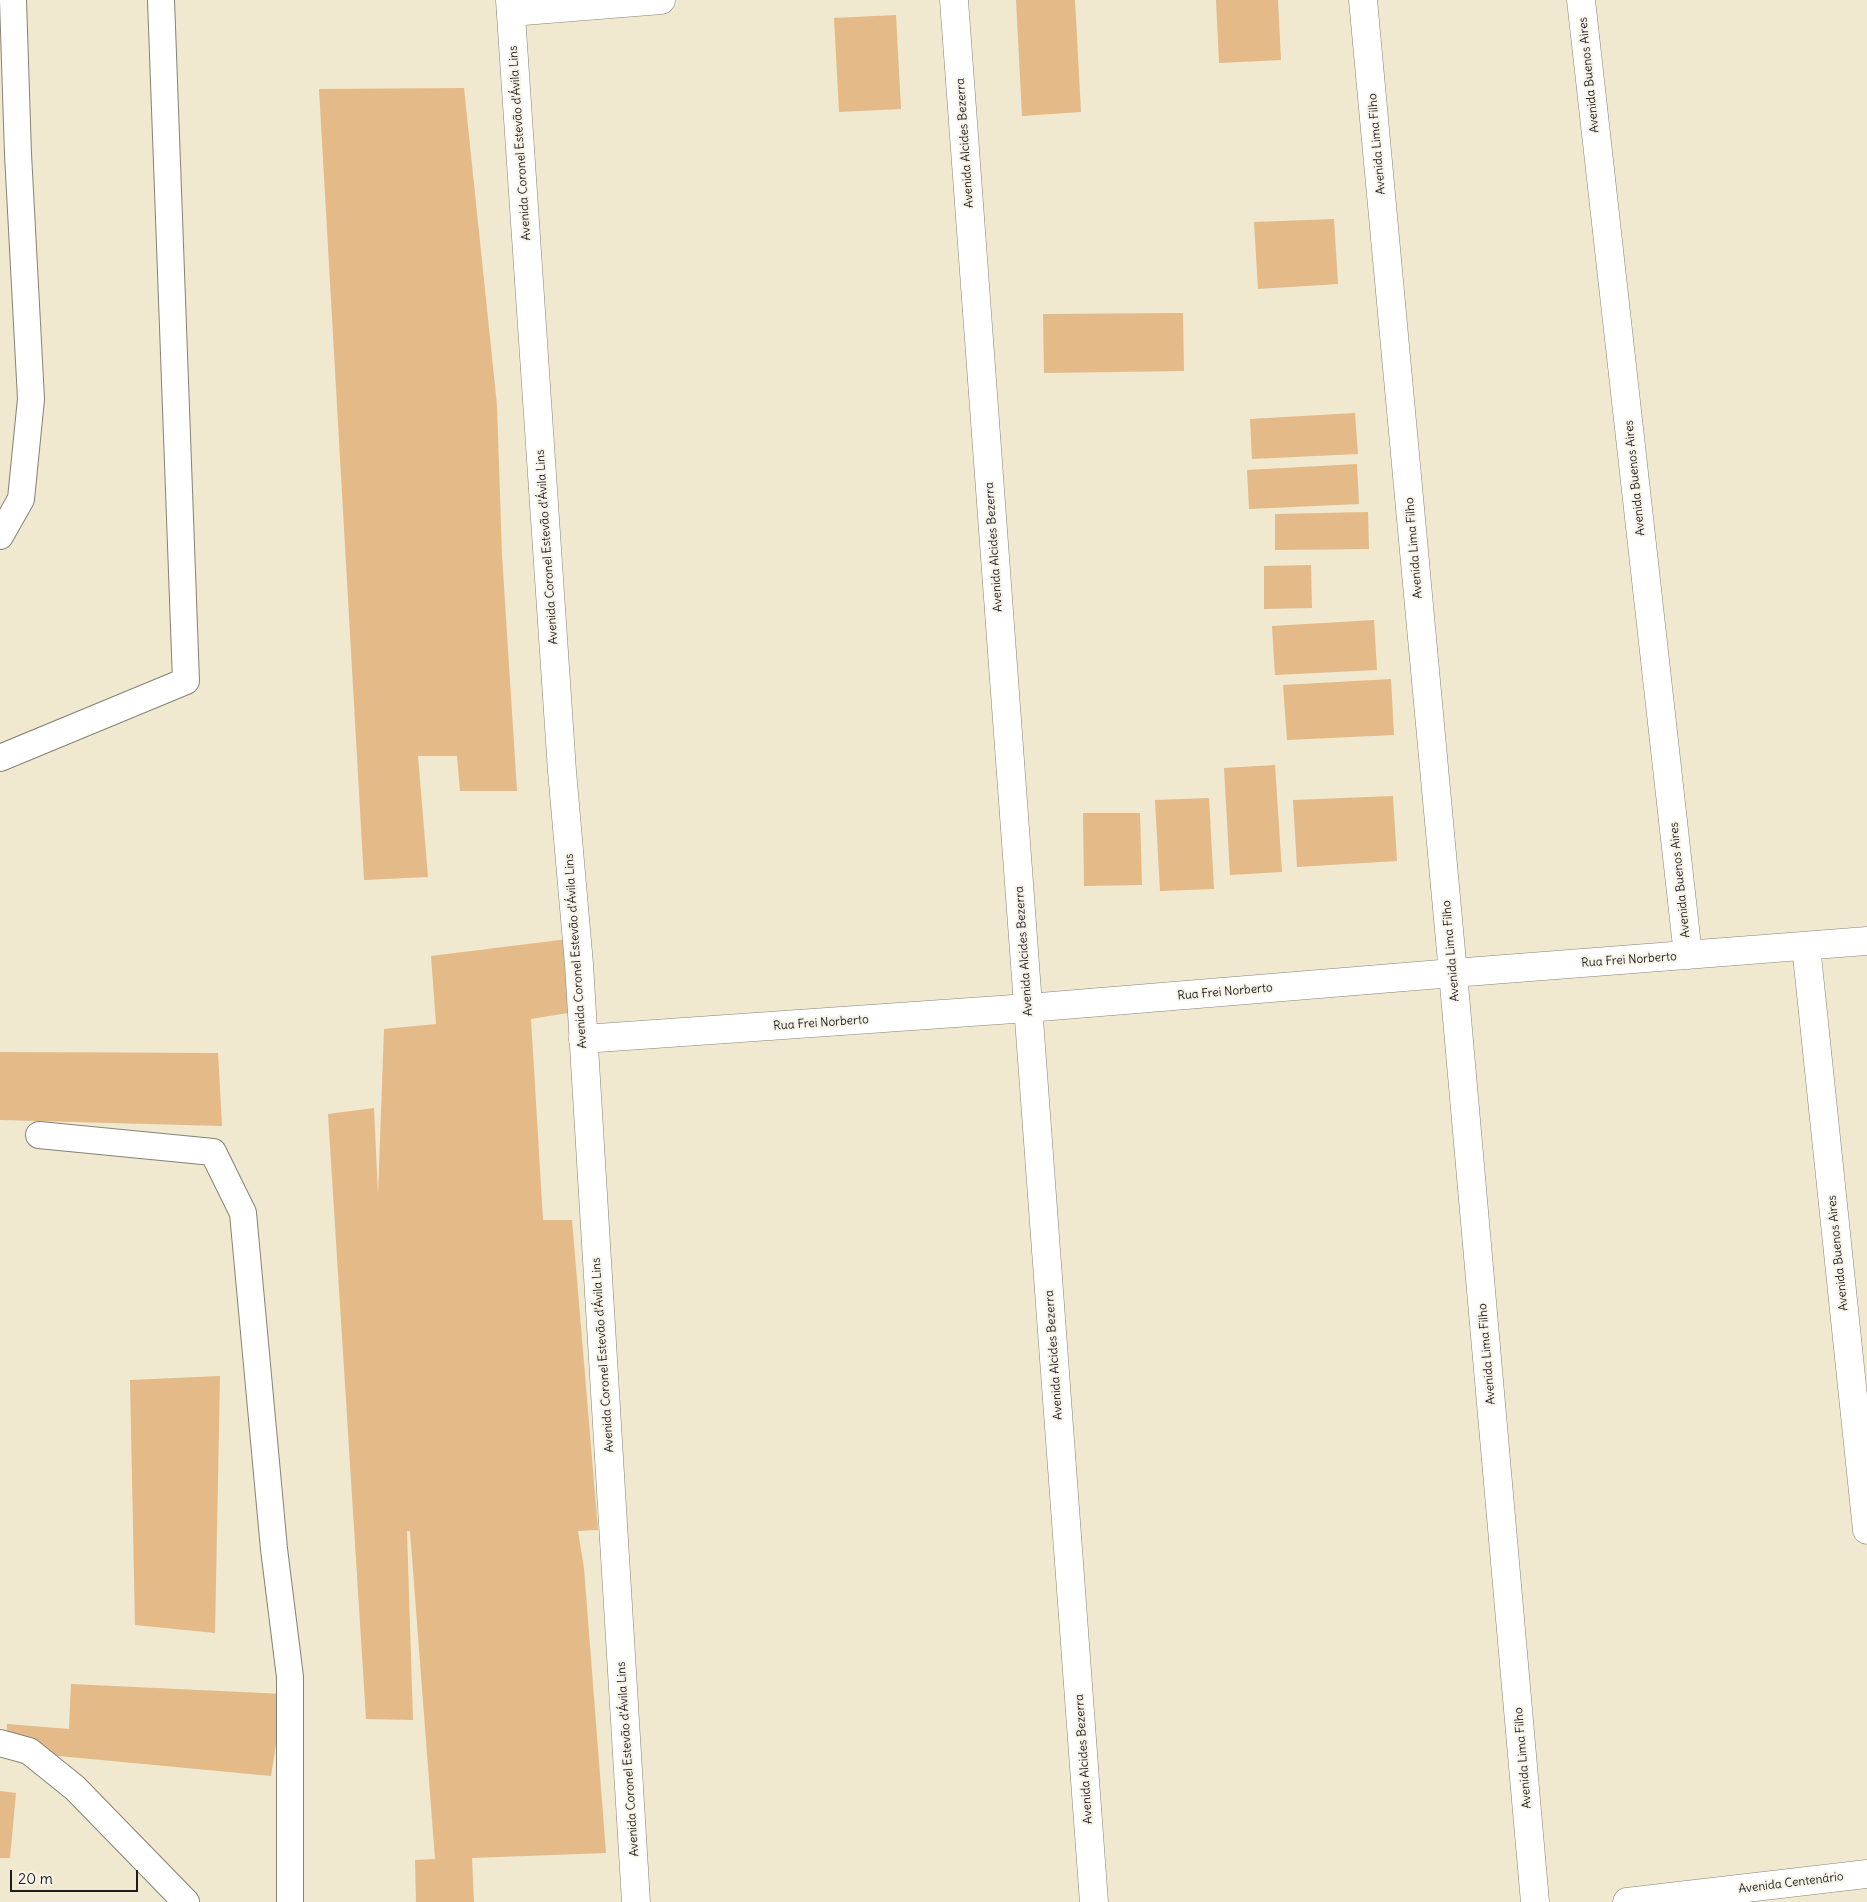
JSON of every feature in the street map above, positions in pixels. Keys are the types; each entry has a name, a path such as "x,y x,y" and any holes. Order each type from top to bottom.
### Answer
{"street":[{"path":"511,6 661,0"},
{"name":"Avenida Alcides Bezerra","path":"954,0 1094,1902"},
{"name":"Avenida Lima Filho","path":"1363,0 1453,973 1535,1902"},
{"name":"Avenida Buenos Aires","path":"1581,0 1688,955"},
{"name":"Avenida Coronel Estevão d'Ávila Lins","path":"511,6 561,761 583,1039 636,1902"},
{"name":"Rua Frei Norberto","path":"583,1039 1028,1008 1867,941"},
{"name":"Avenida Buenos Aires","path":"1806,946 1867,1530"},
{"name":"Avenida Centenário","path":"1626,1902 1867,1874"}],"lane":[{"path":"0,536 21,499 31,399 18,154 13,0"},
{"path":"0,758 186,681 161,0"},
{"path":"39,1135 213,1152 243,1213 274,1549 290,1677 290,1902"},
{"path":"0,1743 29,1752 75,1788 186,1902"}],"building":[{"path":"1016,0 1075,0 1081,112 1022,116"},
{"path":"1216,0 1278,0 1281,60 1219,63"},
{"path":"896,15 901,109 839,112 834,18"},
{"path":"464,88 497,405 502,555 517,791 460,791 457,756 418,756 428,877 364,880 319,89"},
{"path":"1334,219 1338,284 1258,289 1254,222"},
{"path":"1183,313 1184,371 1044,373 1043,314"},
{"path":"1355,413 1358,454 1252,459 1250,419"},
{"path":"1357,464 1359,504 1249,509 1247,470"},
{"path":"1368,512 1369,549 1275,550 1275,514"},
{"path":"1311,565 1312,608 1264,609 1264,566"},
{"path":"1374,620 1377,670 1275,675 1272,626"},
{"path":"1391,679 1394,735 1287,740 1283,685"},
{"path":"1275,765 1282,872 1230,875 1224,768"},
{"path":"1393,796 1397,861 1297,867 1293,800"},
{"path":"1209,798 1214,889 1160,891 1155,800"},
{"path":"1083,813 1140,813 1142,885 1084,886"},
{"path":"568,939 574,1012 531,1019 543,1220 572,1220 598,1530 578,1531 584,1568 606,1853 472,1858 474,1902 416,1902 415,1860 435,1859 410,1531 407,1531 413,1720 366,1719 328,1114 374,1108 378,1195 384,1029 436,1024 431,956"},
{"path":"0,1052 218,1053 222,1126 0,1120"},
{"path":"220,1376 215,1633 135,1625 130,1380"},
{"path":"71,1684 284,1694 271,1776 6,1751 7,1724 69,1729"},
{"path":"0,1791 16,1793 10,1858 0,1858"}]}
